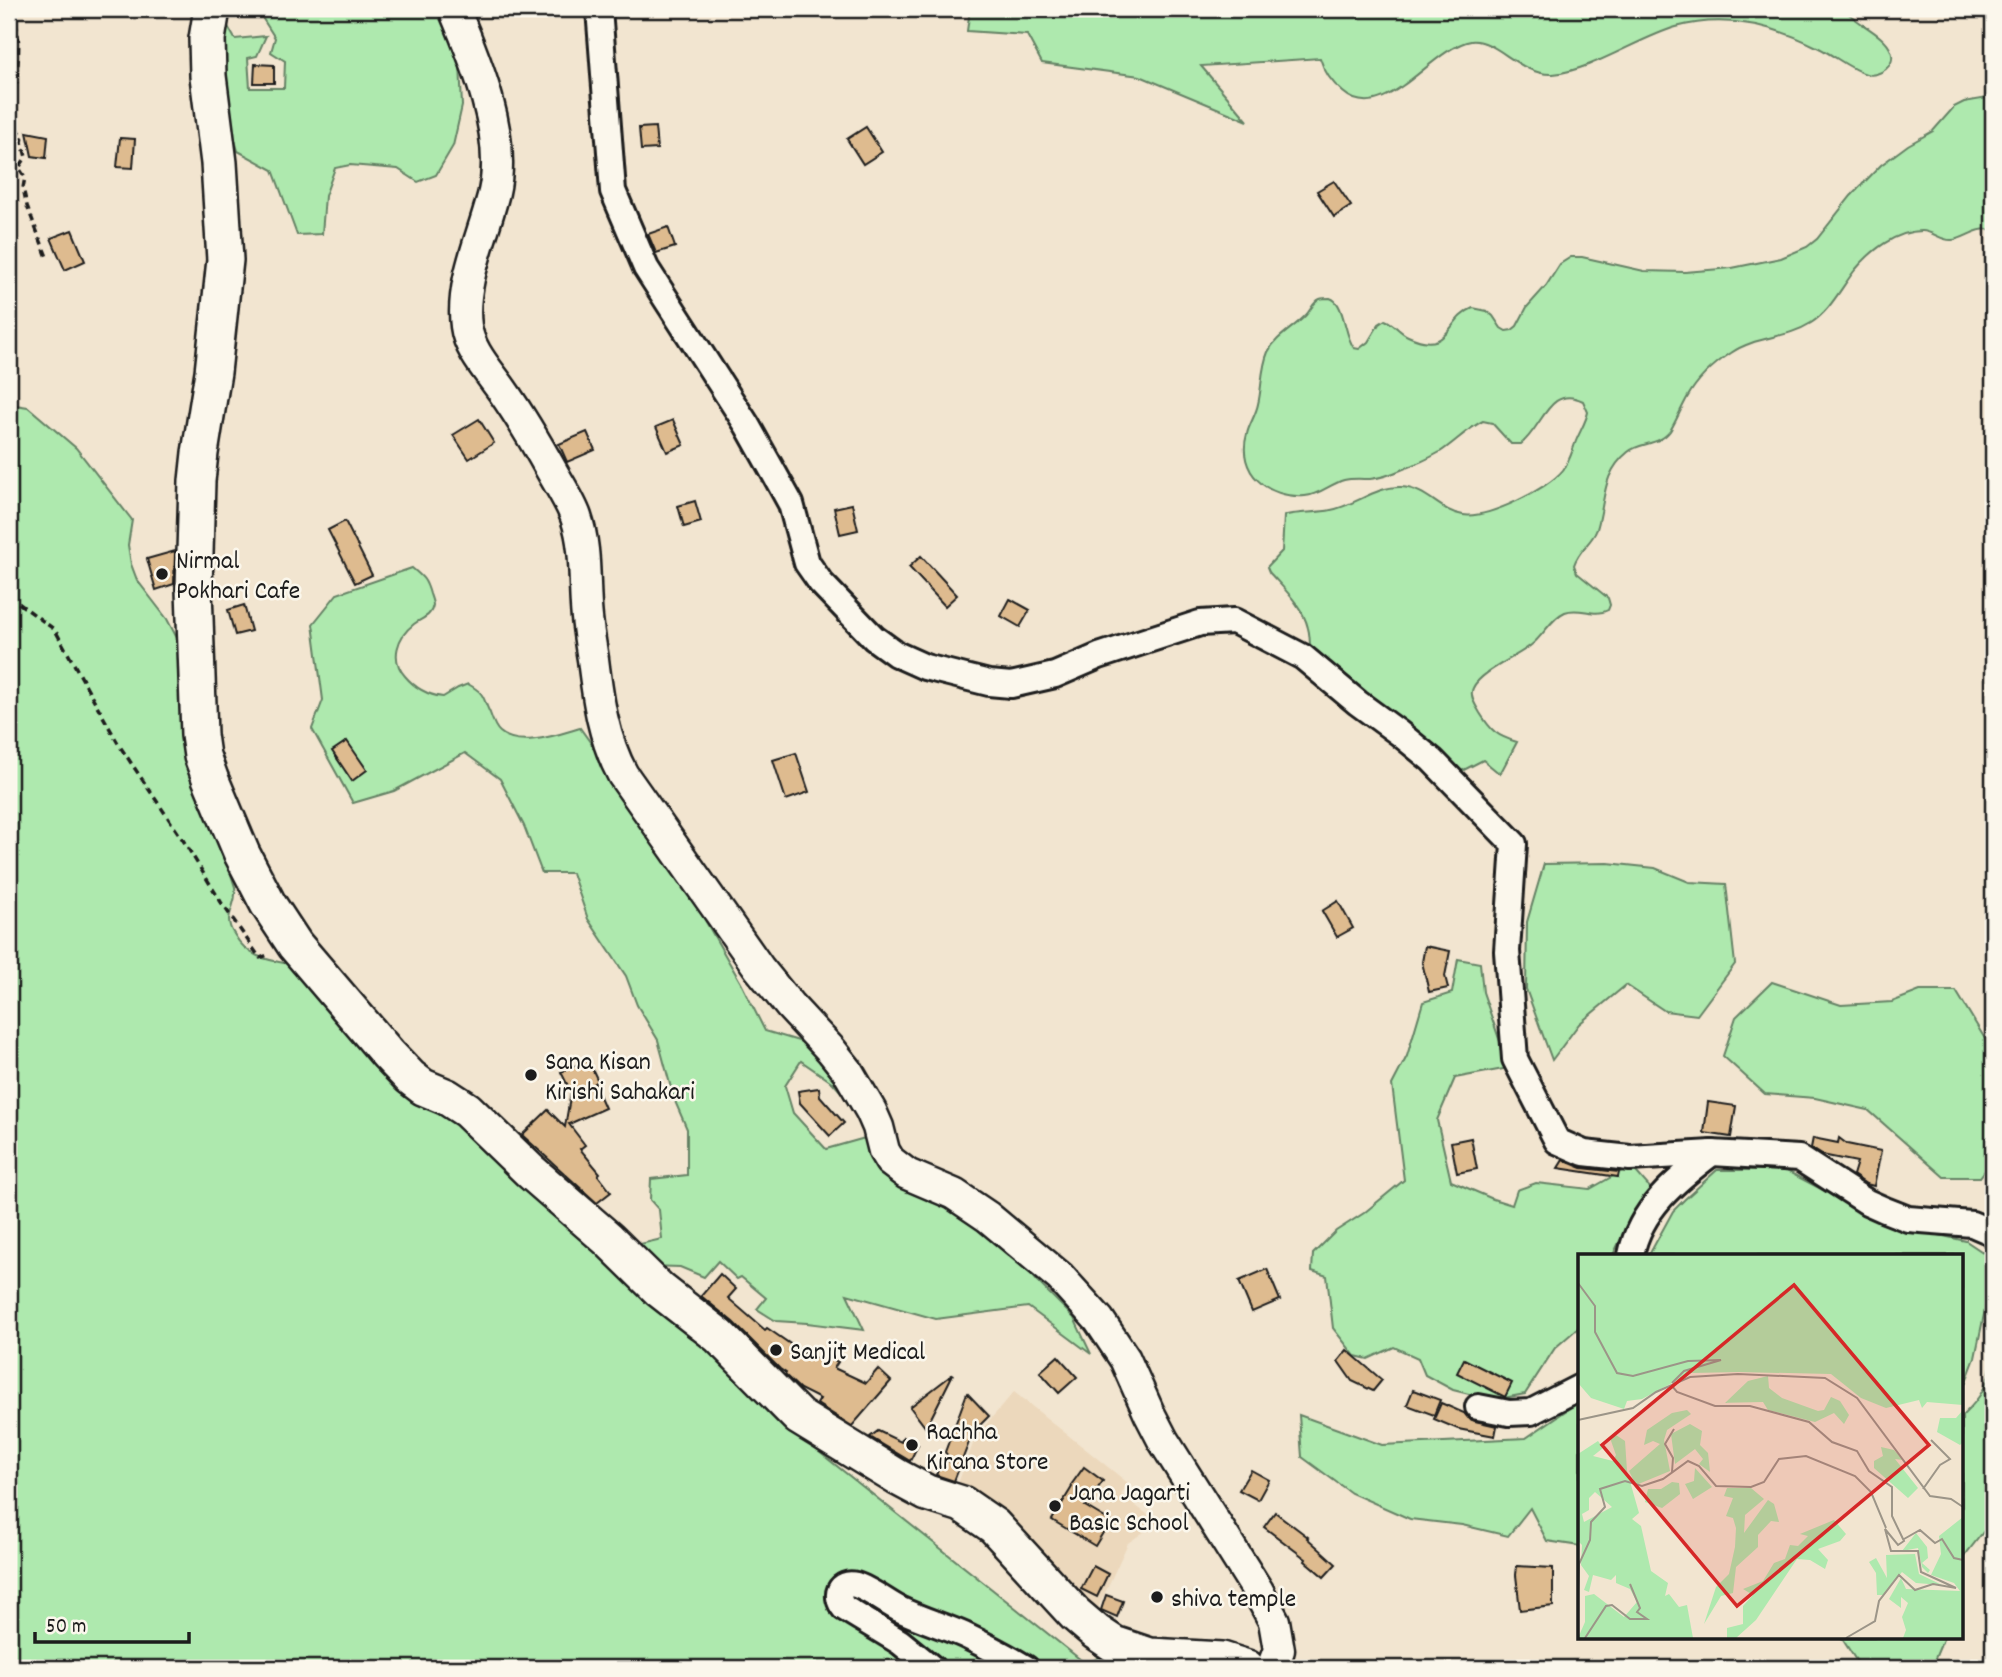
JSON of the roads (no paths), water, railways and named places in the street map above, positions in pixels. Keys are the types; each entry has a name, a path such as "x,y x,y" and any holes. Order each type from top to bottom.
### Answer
{"main road":[{"path":"212,9 207,39 208,76 219,163 225,260 213,372 197,481 194,589 199,735 210,778 242,854 268,904 295,945 387,1054 410,1077 467,1111 530,1171 608,1238 660,1290 719,1336 799,1417 897,1477 927,1493 962,1504 994,1526 1075,1614 1114,1644 1150,1656 1222,1660 1247,1668"}],"street":[{"path":"454,9 481,81 493,123 497,153 494,190 469,278 467,334 482,362 542,453 575,514 583,547 586,607 598,701 614,759 759,968 846,1070 871,1111 890,1161 907,1174 954,1194 989,1217 1060,1277 1099,1320 1125,1359 1163,1440 1274,1621 1279,1650 1272,1668"},
{"path":"599,9 613,191 646,268 747,425 791,504 807,563 821,583 895,654 925,667 989,683 1011,685 1055,675 1099,656 1200,623 1234,621 1296,653 1432,760 1514,844 1508,903 1507,951 1515,1059 1557,1142 1584,1153 1630,1158 1712,1153 1799,1158 1867,1202 1908,1219 1972,1224 1993,1233"},
{"path":"1631,1254 1635,1237 1651,1208 1680,1177 1712,1153"},
{"path":"1478,1407 1509,1413 1531,1412 1578,1388"},
{"path":"932,1668 900,1642 844,1608 838,1599 842,1588 847,1585 859,1586 903,1611 977,1641 1026,1668"}],"place":[{"name":"Nirmal Pokhari Cafe","path":"162,574"},
{"name":"Sana Kisan Kirishi Sahakari","path":"531,1075"},
{"name":"Sanjit Medical","path":"776,1350"},
{"name":"Rachha Kirana Store","path":"912,1445"},
{"name":"Jana Jagarti Basic School","path":"1055,1506"},
{"name":"shiva temple","path":"1157,1597"}]}
